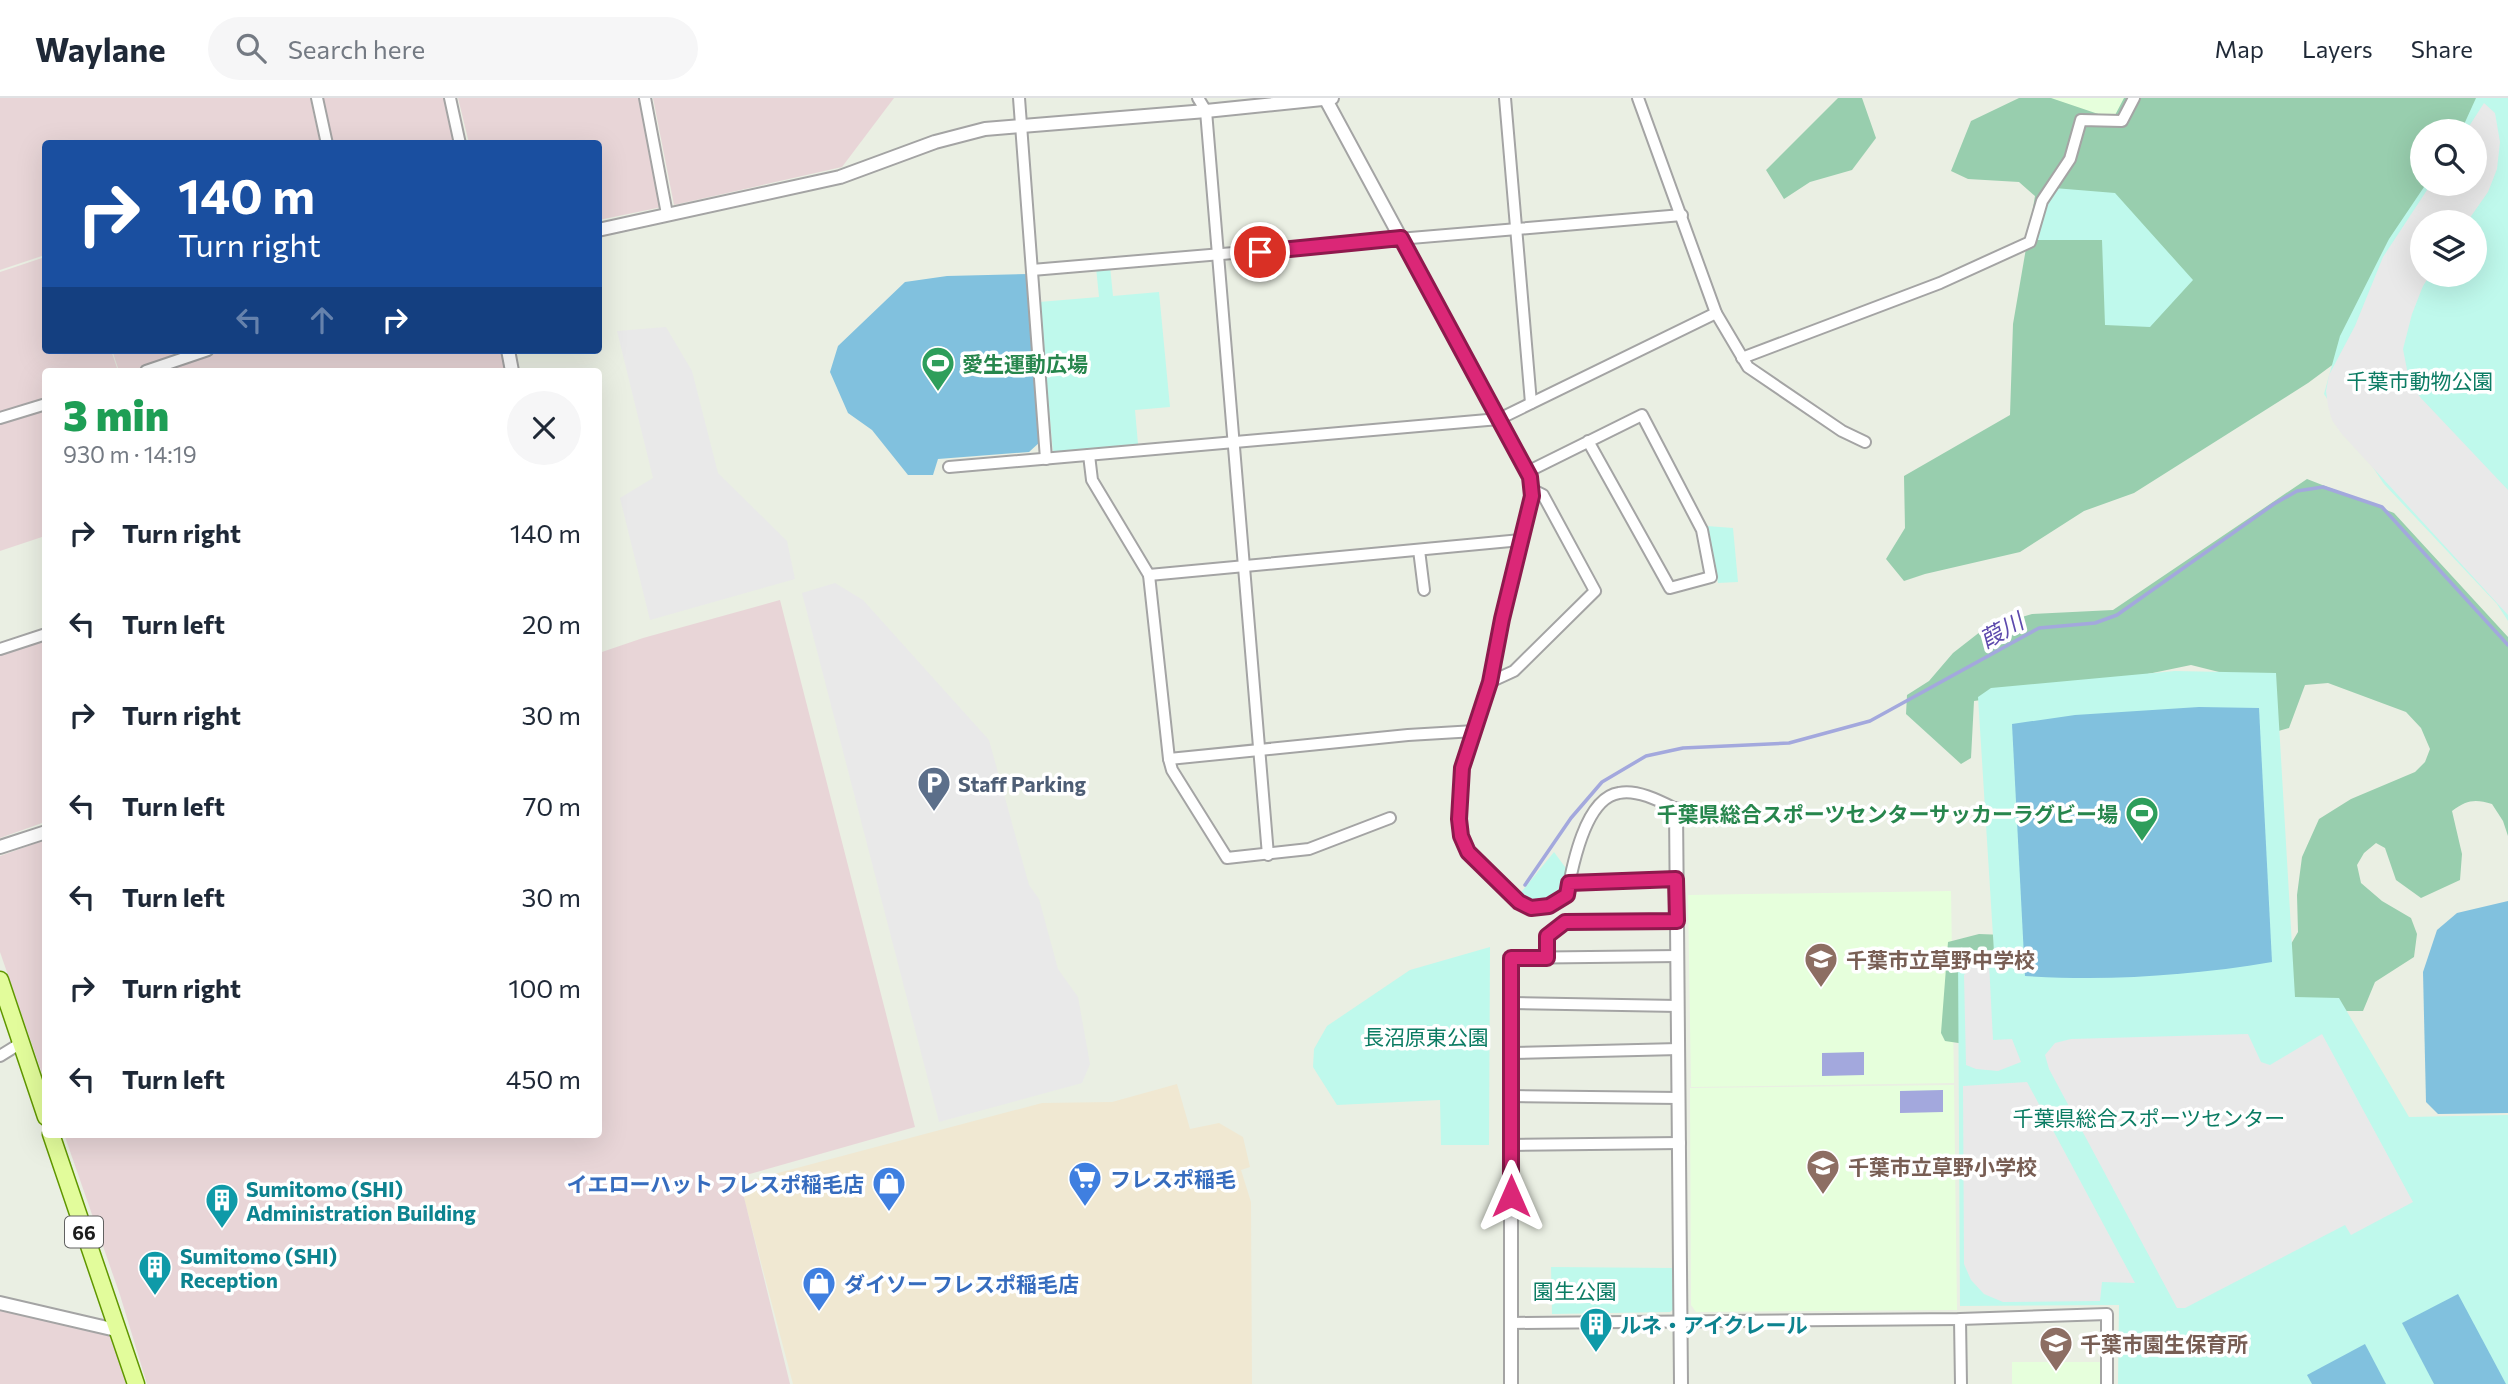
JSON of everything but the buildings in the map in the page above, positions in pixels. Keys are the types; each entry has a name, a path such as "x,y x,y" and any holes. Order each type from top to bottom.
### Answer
{"main road":[{"path":"0,980 42,1104"},
{"name":"66","path":"52,1138 136,1384"}],"street":[{"path":"317,98 326,140"},
{"path":"450,98 459,140"},
{"path":"645,98 667,214"},
{"path":"1019,98 1046,459"},
{"path":"1198,98 1206,111 1268,855"},
{"path":"1325,98 1499,419 1527,472 1533,490 1490,682 1462,768 1459,819 1461,836 1468,852 1510,895 1531,908 1549,906 1567,895 1573,858 1588,822 1611,795 1622,792 1636,794 1676,809 1681,1384"},
{"path":"602,229 841,177 953,136 985,129 1332,98"},
{"path":"1505,98 1531,403"},
{"path":"1638,98 1716,313 1742,358 1748,367 1842,431 1865,442"},
{"path":"1742,358 1930,287 2030,242 2042,201 2070,159 2081,120 2122,121 2134,98"},
{"path":"1032,270 1682,215"},
{"path":"949,467 1499,419 1716,313"},
{"path":"155,368 196,354"},
{"path":"0,418 42,405"},
{"path":"1527,472 1588,441 1642,415 1702,530 1711,577 1670,588 1588,441"},
{"path":"1089,455 1092,480 1149,575 1172,770 1227,858 1309,849 1390,818"},
{"path":"1490,682 1514,671 1595,591 1542,495 1533,490"},
{"path":"1149,575 1521,540"},
{"path":"1419,550 1424,590"},
{"path":"0,649 42,635"},
{"path":"1169,759 1408,735 1475,732"},
{"path":"0,847 42,833"},
{"path":"1569,883 1676,879"},
{"path":"1547,958 1547,936 1565,922 1677,921"},
{"path":"1511,1384 1511,958 1678,956"},
{"path":"1512,1003 1678,1006"},
{"path":"0,1056 21,1043"},
{"path":"1511,1053 1679,1049"},
{"path":"1511,1096 1679,1098"},
{"path":"1511,1145 1680,1143"},
{"path":"0,1303 116,1330"},
{"path":"1511,1323 1961,1319 2107,1314 2107,1384"},
{"path":"1961,1319 1961,1384"}],"shaded area":[{"path":"0,98 310,98 319,140 42,140 42,256 0,270"},
{"path":"321,98 447,98 456,140 330,140"},
{"path":"458,98 640,98 662,207 602,219 602,140 468,140"},
{"path":"653,98 894,98 842,167 674,205"},
{"path":"1838,98 1862,98 1876,138 1852,170 1810,182 1784,199 1766,170"},
{"path":"2019,98 2051,98 2113,119 2124,98 2484,98 2469,119 2410,119 2410,196 2423,196 2415,210 2410,210 2410,220 2335,363 2308,383 2134,493 2084,511 2020,552 1904,581 1886,559 1905,528 1904,476 2010,415 2013,324 2035,196 2019,182 1968,179 1951,171 1971,121"},
{"path":"2020,98 2131,98 2116,118 2024,120"},
{"path":"2484,103 2495,113 2500,142 2497,169 2487,193 2487,119 2474,119"},
{"path":"2423,196 2485,196 2475,210 2414,210"},
{"path":"2410,216 2410,287 2423,287 2403,349 2409,380 2420,397 2508,490 2508,615 2332,420 2326,391 2329,375 2355,326 2383,257"},
{"path":"42,258 42,354 112,354 117,368 42,368 42,399 0,412 0,272"},
{"name":"愛生運動広場","path":"1029,274 1041,441 1029,452 938,459 933,475 908,475 872,430 848,413 830,372 838,346 905,282 947,276"},
{"path":"666,327 692,371 718,473 787,541 795,579 650,620 620,498 653,478 617,331"},
{"path":"113,354 181,354 139,368 118,368"},
{"path":"214,354 504,354 506,368 173,368"},
{"path":"42,410 42,537 0,551 0,424"},
{"path":"2307,479 2394,513 2508,637 2508,836 2503,821 2492,804 2471,802 2452,811 2462,854 2460,880 2421,898 2396,880 2385,848 2376,843 2364,853 2357,865 2361,883 2382,901 2411,918 2417,934 2414,957 2375,982 2363,1011 2335,1011 1965,1044 1945,1041 1941,1033 1948,942 1979,934 2278,966 2298,932 2297,895 2302,857 2319,819 2351,799 2415,772 2425,762 2430,749 2421,728 2406,712 2328,683 2305,685 2289,728 2275,732 2267,684 2191,665 2109,682 1974,701 1971,758 1961,764 1906,714 1907,695 1929,681 1953,653 1985,628 2032,614 2113,610"},
{"name":"Staff Parking","path":"835,583 863,600 989,740 1029,885 1039,899 1058,969 1078,997 1090,1064 1082,1083 939,1122 802,593"},
{"path":"780,600 915,1127 739,1177 790,1384 147,1384 120,1295 65,1138 602,1138 602,652"},
{"path":"42,639 42,823 0,838 0,653"},
{"name":"千葉県総合スポーツセンターサッカーラグビー場","path":"2199,707 2259,708 2272,962 2149,976 2025,976 2012,724 2075,715"},
{"path":"42,841 42,1073 0,952 0,856"},
{"name":"千葉市立草野中学校","path":"1951,891 1954,1083 1691,1087 1688,895"},
{"path":"2508,901 2508,1113 2438,1114 2426,1102 2423,972 2437,930 2457,913"},
{"path":"1975,963 1989,963 1993,1040 2012,1039 2021,1062 1998,1071 1966,1065 1964,975"},
{"path":"2248,1034 2261,1062 2270,1065 2322,1034 2413,1202 2351,1235 2345,1225 2185,1308 2177,1308 2049,1069 2045,1055 2055,1043 2071,1039"},
{"path":"1864,1052 1864,1075 1822,1076 1822,1053"},
{"path":"2027,1082 2135,1283 2102,1282 2100,1301 2003,1302 1984,1294 1971,1280 1964,1264 1963,1086"},
{"path":"1177,1084 1190,1129 1219,1123 1243,1137 1250,1167 1241,1170 1251,1202 1252,1384 793,1384 740,1183 1042,1103 1112,1102"},
{"name":"千葉市立草野小学校","path":"1954,1085 1957,1310 1696,1312 1691,1305 1690,1088"},
{"path":"1943,1090 1943,1112 1900,1113 1900,1091"},
{"path":"2458,1294 2506,1384 2434,1384 2402,1323"},
{"path":"0,1307 111,1333 129,1384 0,1384"},
{"path":"2365,1344 2386,1384 2312,1384 2307,1375"},
{"name":"千葉市園生保育所","path":"2012,1362 2100,1362 2101,1384 2012,1384"}],"green space":[{"name":"千葉市動物公園","path":"2476,98 2508,98 2508,621 2497,604 2384,484 2324,394 2340,336 2389,239 2418,196 2487,196 2487,119 2466,119"},
{"path":"2054,188 2115,193 2193,280 2150,327 2105,325 2102,240 2033,240"},
{"path":"1110,266 1113,296 1159,292 1170,407 1135,410 1138,444 1053,452 1039,302 1099,297 1096,267"},
{"path":"1707,526 1733,528 1738,582 1718,583"},
{"name":"千葉県総合スポーツセンター","path":"2175,671 2276,673 2295,997 2339,998 2409,1117 2508,1115 2508,1384 2118,1384 2119,1305 1960,1306 1958,953 1994,952 1978,697 1991,688"},
{"path":"1554,852 1568,871 1557,895 1536,902 1518,896"},
{"name":"長沼原東公園","path":"1490,947 1489,1145 1441,1145 1440,1100 1337,1105 1313,1067 1314,1049 1327,1026 1410,970"},
{"name":"園生公園","path":"1551,1267 1674,1268 1675,1308 1670,1312 1552,1314"}],"waterway":[{"name":"葭川","path":"1525,885 1571,818 1602,782 1646,756 1683,748 1789,743 1870,721 2039,628 2095,623 2117,615 2274,504 2297,491 2323,487 2382,507 2508,645"}],"place":[{"name":"愛生運動広場","path":"938,393"},
{"name":"Staff Parking","path":"934,813"},
{"name":"千葉県総合スポーツセンターサッカーラグビー場","path":"2142,843"},
{"name":"千葉市立草野中学校","path":"1821,989"},
{"name":"千葉市立草野小学校","path":"1823,1196"},
{"name":"フレスポ稲毛","path":"1085,1208"},
{"name":"イエローハット フレスポ稲毛店","path":"889,1213"},
{"name":"Sumitomo (SHI) Administration Building","path":"222,1230"},
{"name":"Sumitomo (SHI) Reception","path":"155,1297"},
{"name":"ダイソー フレスポ稲毛店","path":"819,1313"},
{"name":"ルネ・アイクレール","path":"1596,1354"},
{"name":"千葉市園生保育所","path":"2056,1373"}],"route":[{"path":"1260,252 1401,238 1530,477 1532,496 1502,619 1490,682 1462,768 1459,819 1461,836 1468,852 1510,895 1531,908 1549,906 1567,895 1569,883 1676,879 1677,921 1565,922 1547,936 1547,958 1511,958 1511,1196"}]}
